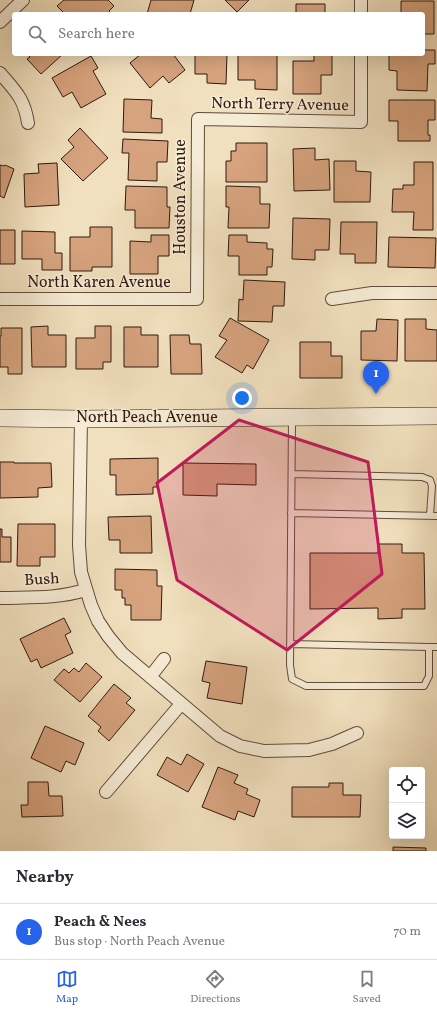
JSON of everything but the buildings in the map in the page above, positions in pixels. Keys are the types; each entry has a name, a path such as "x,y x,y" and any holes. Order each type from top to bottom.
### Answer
{"street":[{"path":"0,22 23,0"},
{"path":"361,0 361,12"},
{"name":"North Terry Avenue","path":"198,119 361,122 361,56"},
{"path":"0,73 19,95 26,108 28,123"},
{"name":"Houston Avenue","path":"197,299 198,119"},
{"path":"332,299 372,294 437,293"},
{"name":"North Karen Avenue","path":"0,299 197,299"},
{"name":"North Peach Avenue","path":"0,418 81,419 437,416"},
{"path":"81,419 79,545 81,572 85,590 96,616 108,636 122,653 220,736 240,746 264,751 309,750 332,744 358,733"},
{"name":"Bush","path":"0,598 57,597 71,595 85,590"},
{"path":"150,677 164,659"},
{"path":"106,792 181,704"}],"lane":[{"path":"292,418 290,644 292,679 306,686 424,686 429,676 429,646"},
{"path":"291,513 434,516 432,486 430,480 422,477 292,474"},
{"path":"290,644 437,647"}],"highlighted area":[{"path":"239,420 368,462 382,574 287,650 177,580 157,483"}],"place":[{"name":"Peach & Nees","path":"376,394"}]}
